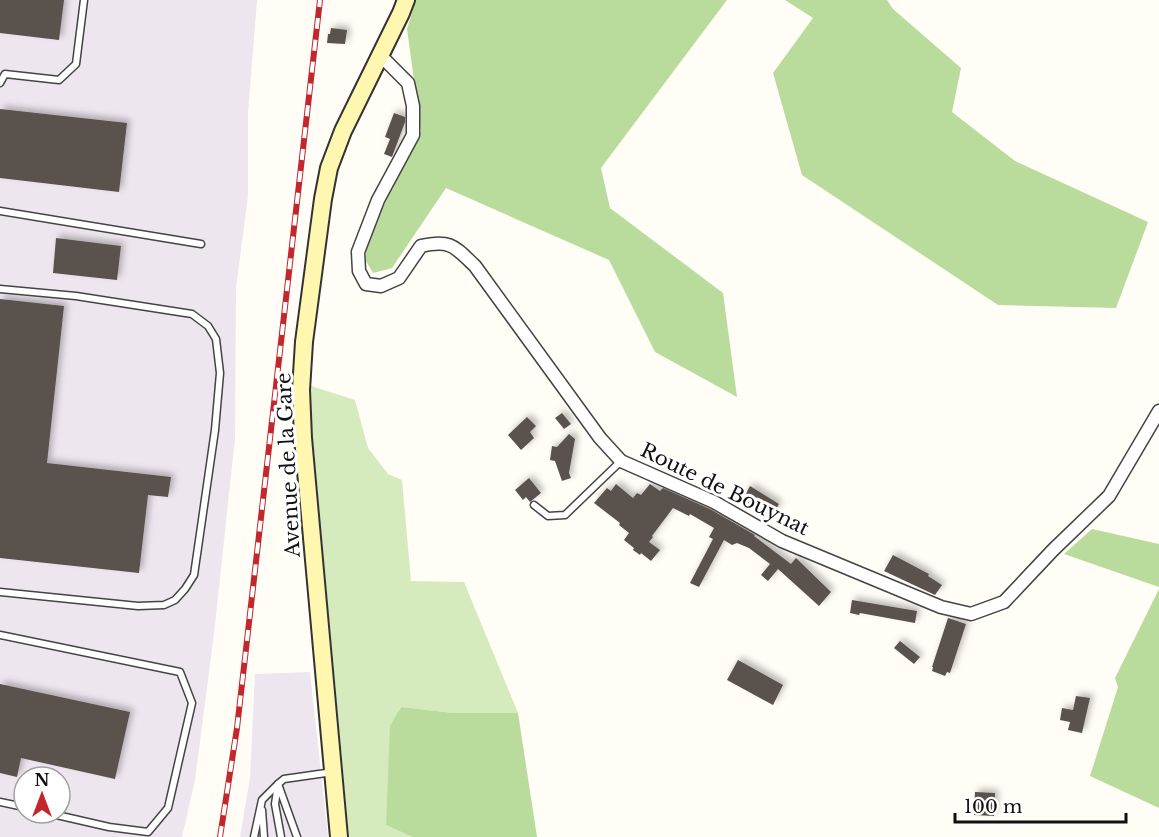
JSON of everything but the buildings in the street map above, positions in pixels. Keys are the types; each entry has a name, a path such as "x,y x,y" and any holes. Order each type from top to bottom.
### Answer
{"street":[{"name":"Avenue de la Gare","path":"339,837 300,390 304,342 329,168 343,130 381,56 406,0"},
{"name":"Route de Bouynat","path":"381,56 408,83 413,106 413,135 378,200 358,252 359,272 366,284 381,286 399,278 421,246 436,242 454,246 476,266 600,438 621,460 714,502 782,540 941,607 971,614 1004,602 1109,496 1159,411"}],"lane":[{"path":"0,83 5,74 59,80 76,63 84,0"},
{"path":"0,211 201,244"},
{"path":"0,289 76,296 192,314 208,326 216,339 220,373 215,430 194,575 175,600 164,605 138,606 0,592"},
{"path":"534,505 548,516 565,515 621,460"},
{"path":"0,635 180,672 192,703 168,808 148,832 109,827 72,819"},
{"path":"254,837 262,800 284,779 334,772"},
{"path":"278,784 275,804 281,837"},
{"path":"278,784 297,837"},
{"path":"262,800 264,837"}],"shaded area":[{"path":"0,0 257,0 248,113 248,196 236,288 235,438 214,634 195,780 182,837 0,837"},
{"path":"310,672 328,837 240,837 250,777 255,674"}],"green space":[{"path":"416,0 727,0 601,168 610,208 723,293 737,397 655,352 609,260 446,188 392,268 373,273 366,261 366,241 421,131 407,29"},
{"path":"785,0 887,0 893,9 961,68 952,112 1015,161 1148,222 1116,308 998,305 802,175 773,73 813,18"},
{"path":"308,385 355,400 368,448 388,474 402,480 411,581 464,582 518,713 454,713 400,707 386,825 412,837 349,837"},
{"path":"1092,529 1159,544 1159,587 1064,554"},
{"path":"1159,589 1159,808 1090,776 1118,687 1115,678"},
{"path":"401,707 454,713 518,713 537,837 412,837 386,825 390,726"}],"railway":[{"path":"220,837 237,728 320,0"}]}
